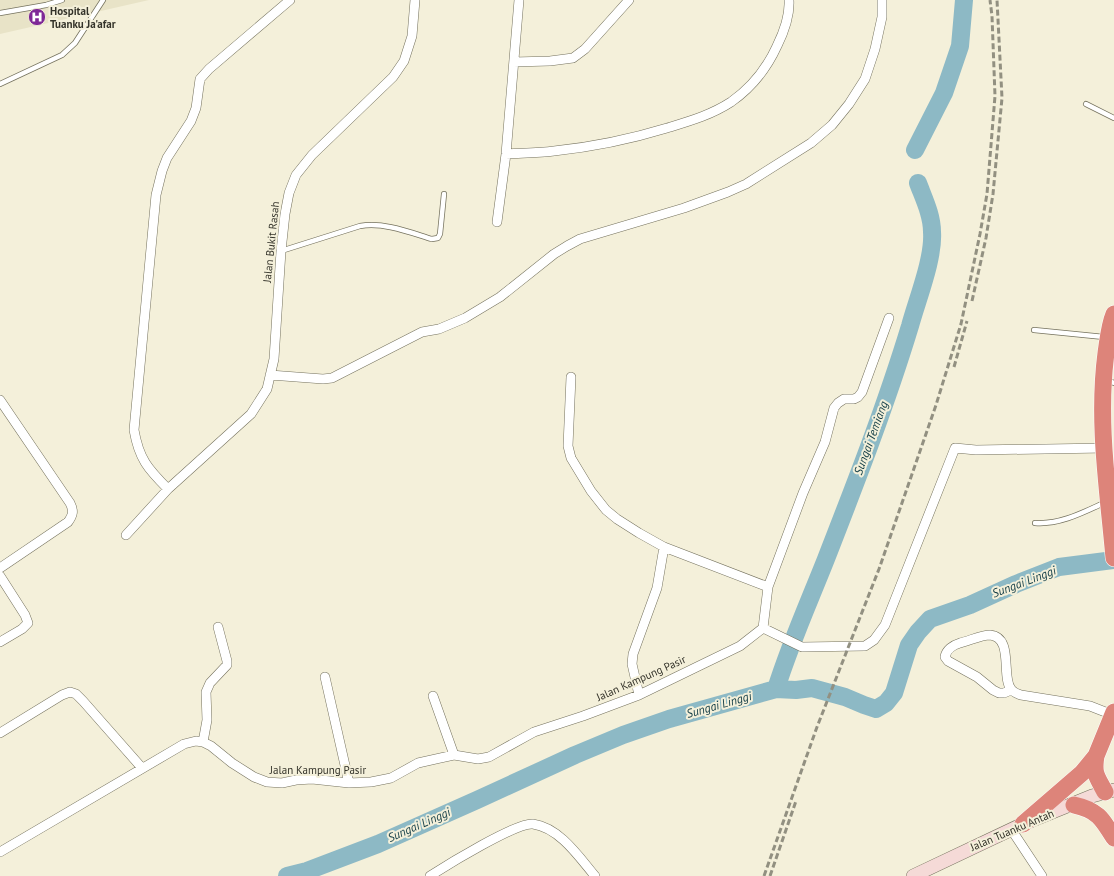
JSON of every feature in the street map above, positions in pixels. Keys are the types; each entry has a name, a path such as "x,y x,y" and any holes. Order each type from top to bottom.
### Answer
{"highway":[{"path":"1114,314 1108,338 1108,381 1102,418 1114,558"},
{"path":"1102,418 1114,431"},
{"path":"1110,791 1096,776 1094,768 1096,756 1114,713"},
{"path":"1017,826 1082,773 1096,756"},
{"path":"1074,805 1087,808 1098,815 1114,838"}],"main road":[{"name":"Jalan Tuanku Antah","path":"916,875 1017,826 1110,791"}],"street":[{"path":"168,489 146,466 136,444 134,430 156,195 167,158 191,121 196,108 200,79 209,69 290,0"},
{"name":"Jalan Bukit Rasah","path":"126,535 168,489 251,414 267,389 274,359 281,251 289,193 296,175 312,155 392,76 404,61 412,36 415,0"},
{"path":"497,222 506,154 519,0"},
{"path":"514,62 550,61 573,58 585,49 629,0"},
{"path":"506,154 587,147 651,133 700,118 732,101 753,83 771,60 783,33 789,8 789,0"},
{"path":"270,375 323,379 336,376 422,332 439,329 465,318 512,288 554,254 580,239 684,208 728,192 758,176 811,143 822,134 858,92 865,79 875,49 882,17 882,0"},
{"path":"889,318 862,392 854,399 844,399 834,408 825,442 803,493 768,587 763,628 802,647 865,646 874,640 885,625 955,448 976,450 1105,448"},
{"path":"571,377 568,446 571,458 591,491 606,510 617,519 664,547 768,587"},
{"path":"0,400 70,503 73,513 68,522 1,565"},
{"path":"639,695 632,664 633,654 657,588 664,547"},
{"path":"0,576 26,615 28,623 22,629 0,642"},
{"path":"0,852 184,744 196,741 203,742 206,720 206,692 210,683 227,665 218,626"},
{"name":"Jalan Kampung Pasir","path":"203,742 211,746 254,777 267,782 282,783 312,779 349,783 370,782 391,778 418,763 454,756 478,758 489,757 534,732 639,695 740,646 763,628"},
{"path":"1011,690 1004,693 999,693 993,690 977,677 948,661 945,657 946,654 955,645 983,636 995,636 1005,649 1008,682 1011,690 1022,695 1090,706 1114,713"},
{"path":"325,677 349,783"},
{"path":"0,733 62,695 70,692 76,694 83,701 142,768"},
{"path":"433,696 454,756"},
{"path":"430,876 485,844 513,830 532,824 542,827 556,835 573,850 595,876"},
{"path":"1017,826 1042,876"}],"lane":[{"path":"0,13 46,5 62,0"},
{"path":"0,84 62,55 75,43 103,0"},
{"path":"1086,104 1114,118"},
{"path":"281,251 360,226 370,225 399,229 435,239 438,238 440,234 444,194"},
{"path":"1034,330 1108,338"},
{"path":"1035,523 1043,524 1110,506"}],"shaded area":[{"name":"Hospital Tuanku Ja'afar","path":"0,0 149,0 0,34"}],"waterway":[{"name":"Sungai Temiang","path":"915,150 944,93 960,46 964,0"},
{"name":"Sungai Temiang","path":"776,689 793,639 826,559 891,385 928,266 932,242 932,226 931,219 918,183"},
{"name":"Sungai Linggi","path":"287,876 307,871 378,844 575,755 623,735 669,719 776,689 796,690 812,688 845,697 876,709 886,703 894,693 909,645 930,619 970,605 1016,584 1059,567 1114,560"}],"railway":[{"path":"764,876 817,727 879,569 936,405 961,324 987,194 995,96 990,0"},
{"path":"972,301 986,238 993,194 1002,98 997,0"},
{"path":"954,367 967,321"},
{"path":"770,876 796,801"}],"place":[{"name":"Hospital Tuanku Ja'afar","path":"37,17"}]}
